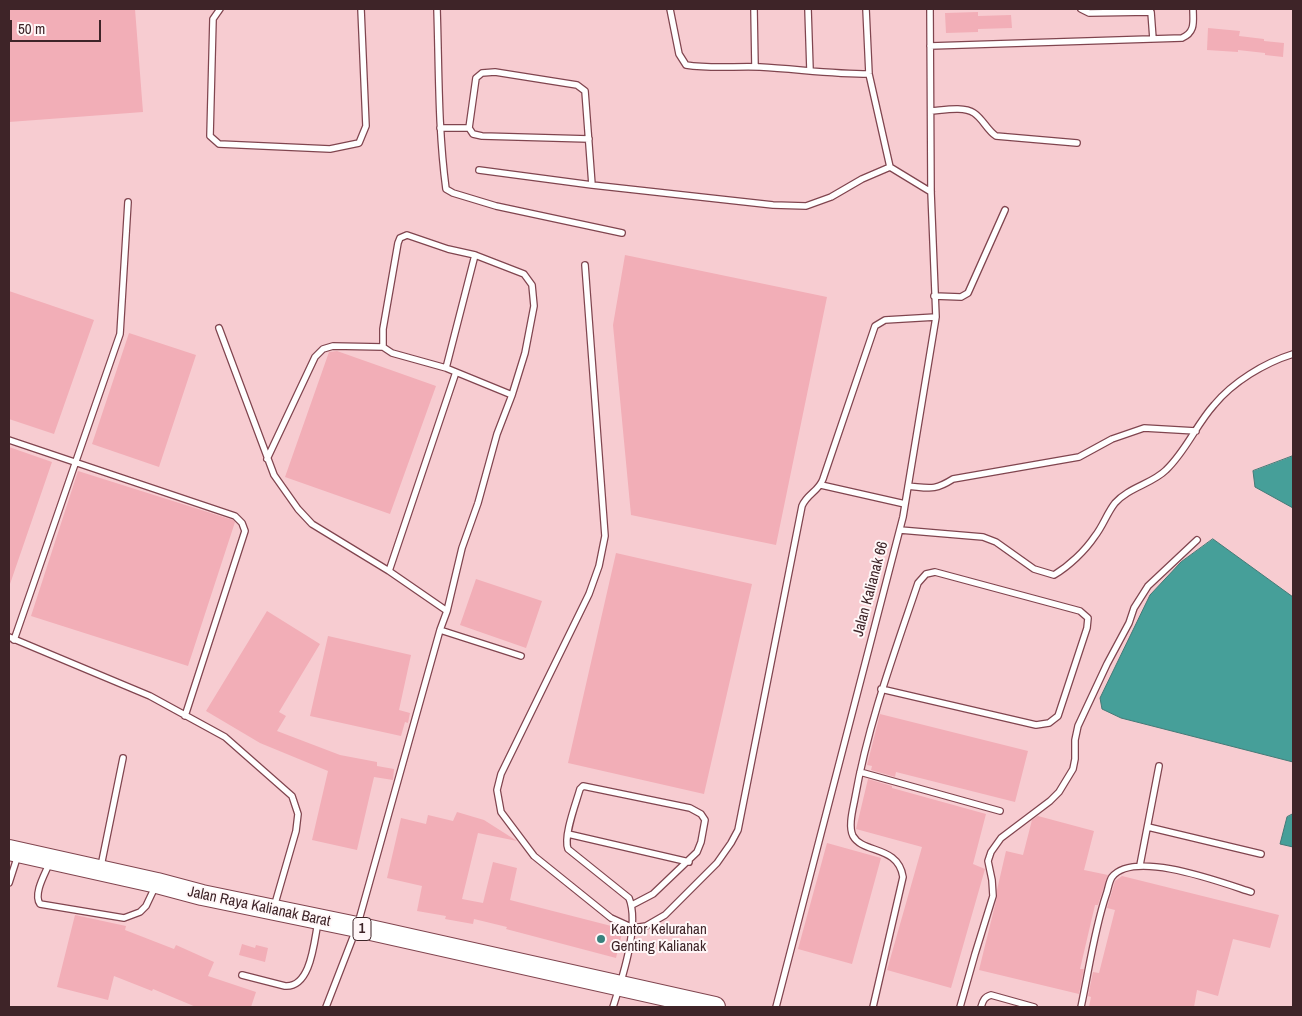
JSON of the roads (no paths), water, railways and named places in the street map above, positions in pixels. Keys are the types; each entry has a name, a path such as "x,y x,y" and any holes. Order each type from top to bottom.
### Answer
{"highway":[{"name":"Jalan Raya Kalianak Barat","path":"14,852 715,1007"}],"lane":[{"path":"220,9 212,19 210,136 219,144 330,149 359,142 366,126 361,9"},
{"path":"437,9 440,128 446,189 453,194 496,206 622,233"},
{"path":"670,9 679,54 686,65 869,74"},
{"path":"754,9 755,67"},
{"path":"808,9 810,70"},
{"path":"866,9 869,74 890,167 931,192"},
{"name":"Jalan Kalianak 66","path":"776,1007 900,530 936,317 931,192 930,9"},
{"path":"1081,9 1089,13 1151,12 1158,9"},
{"path":"930,46 1182,38 1189,35 1193,28 1193,9"},
{"path":"1151,12 1153,39"},
{"path":"589,139 482,136 473,134 468,128 476,78 482,73 495,72 577,85 585,91 589,139 592,185"},
{"path":"931,111 967,110 975,114 991,133 996,136 1077,143"},
{"path":"440,128 468,128"},
{"path":"479,170 773,206 806,206 832,197 890,167"},
{"path":"128,202 120,334 12,638 150,696 225,737 292,796 298,814 296,831 274,910"},
{"path":"934,296 961,297 968,293 1005,210"},
{"path":"326,1007 357,928 440,630 447,612 462,548 478,503 497,434 512,395 525,352 534,306 532,285 524,274 475,255 448,249 407,235 400,238 398,243 384,329 383,347"},
{"path":"446,368 475,255"},
{"path":"585,265 604,536 599,566 590,594 501,774 497,790 501,812 534,856 611,918 633,928 646,926 665,915 717,863 738,830 802,506 808,496 821,485 875,326 884,320 936,317"},
{"path":"219,328 267,458 274,475 285,492 312,524 388,571 447,612"},
{"path":"267,458 315,357 323,349 333,346 383,347 392,353 446,368 512,395"},
{"path":"900,530 983,537 996,542 1034,570 1054,575 1061,571 1095,537 1116,502 1138,486 1165,472 1213,406 1228,391 1278,358 1293,354"},
{"path":"388,571 456,372"},
{"path":"908,486 933,489 954,479 1079,457 1112,438 1144,428 1196,431"},
{"path":"9,440 235,516 242,522 244,531 186,716"},
{"path":"821,485 905,504"},
{"path":"960,1007 993,896 988,861 991,852 1001,838 1037,812 1059,792 1073,769 1078,726 1107,664 1129,624 1134,608 1148,586 1197,540"},
{"path":"873,1007 904,877 902,869 895,858 859,842 853,836 851,822 860,772 882,689 918,583 926,574 935,572 1080,611 1088,618 1087,628 1058,716 1049,723 1036,725 882,689"},
{"path":"440,630 521,656"},
{"path":"101,870 124,758"},
{"path":"1140,865 1159,766"},
{"path":"860,772 1000,812"},
{"path":"613,1007 630,949 633,928 632,905 629,898 568,849 566,844 568,834 580,789 583,786 690,808 702,814 705,820 697,852 653,894 632,905"},
{"path":"1148,827 1261,854"},
{"path":"568,834 688,862"},
{"path":"9,884 14,852"},
{"path":"51,860 39,890 38,901 40,904 124,918 140,912 146,906 157,883"},
{"path":"1081,1007 1102,905 1112,877 1120,871 1140,865 1166,867 1251,892"},
{"path":"242,975 285,986 298,983 306,974 319,920"},
{"path":"981,1007 984,999 991,995 1034,1007"}],"water":[{"path":"1293,456 1293,508 1255,487 1253,471"},
{"path":"1213,539 1293,597 1293,762 1121,718 1102,709 1100,698 1150,595 1181,562"},
{"path":"1293,814 1293,847 1280,844 1287,817"}],"place":[{"name":"Kantor Kelurahan Genting Kalianak","path":"601,939"}]}
